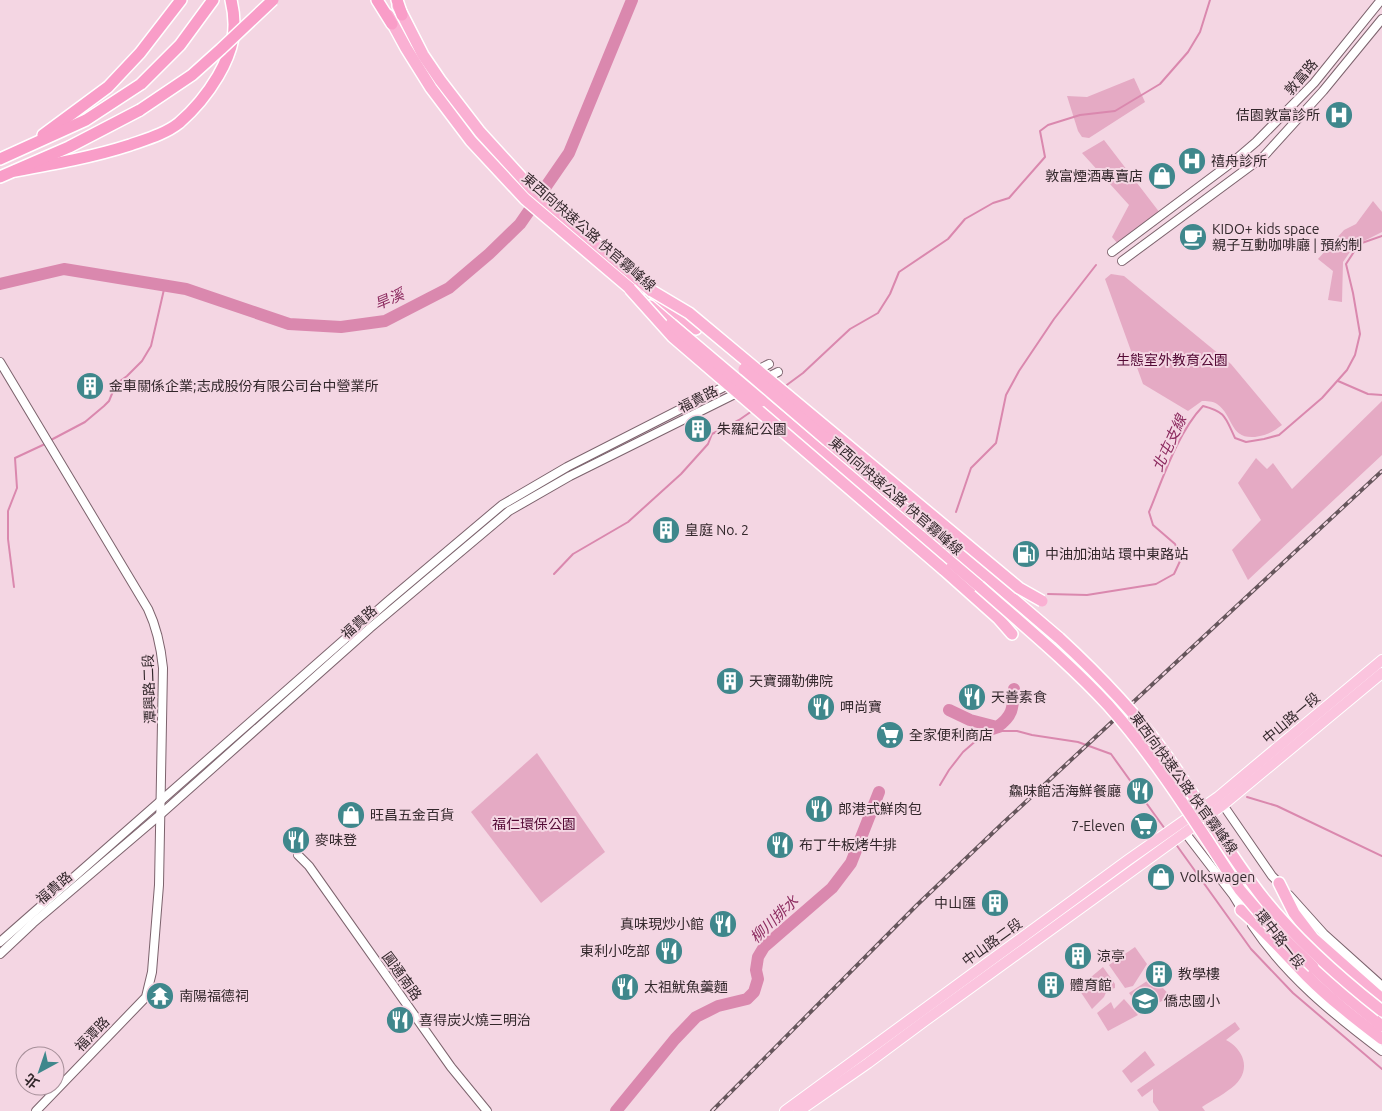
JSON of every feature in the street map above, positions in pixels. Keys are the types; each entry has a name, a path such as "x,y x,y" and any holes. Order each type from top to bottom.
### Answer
{"highway":[{"path":"26,148 108,87 140,53 181,0"},
{"path":"0,159 86,120 141,84 180,45 213,0"},
{"path":"15,171 59,164 106,152 160,135 178,124 192,111 211,87 224,66 234,37 231,0"},
{"path":"0,178 69,147 140,110 192,75 273,0"},
{"path":"377,0 392,24"},
{"name":"東西向快速公路 快官霧峰線","path":"382,0 392,24 431,88 471,141 525,199 979,586 1083,679 1108,705 1146,752 1255,908 1313,967 1382,1026"},
{"name":"東西向快速公路 快官霧峰線","path":"396,0 423,55 440,80 480,132 532,189 1079,657 1118,696 1152,737 1264,899 1297,936 1382,1012"},
{"path":"630,288 673,337 943,569 998,618 1012,634"},
{"path":"652,291 689,313 1019,588 1042,602"},
{"path":"1279,883 1294,913 1313,938 1382,998"},
{"path":"1242,910 1257,923 1309,978 1382,1038"}],"main road":[{"name":"中山路一段","path":"1220,801 1382,660"},
{"name":"中山路一段","path":"1220,801 1273,765 1382,673"},
{"name":"中山路二段","path":"800,1111 868,1063 1220,801"},
{"name":"中山路二段","path":"784,1111 1128,860 1182,829"}],"street":[{"name":"敦富路","path":"1112,252 1235,160 1256,142 1314,83 1381,0"},
{"name":"敦富路","path":"1122,261 1264,156 1323,90 1382,19"},
{"name":"潭興路二段","path":"0,362 153,618 159,640 163,668 159,884 152,972 146,997"},
{"name":"福貴路","path":"0,942 387,602 502,505 567,467 769,364"},
{"name":"福貴路","path":"0,954 32,923 161,814 370,628 510,511 530,497 570,476 778,372"},
{"path":"1220,801 1272,876 1324,934 1382,986"},
{"name":"環中路一段","path":"1182,829 1233,895 1263,941 1306,989 1382,1051"},
{"name":"圓通南路","path":"298,855 308,866 451,1067 487,1111"},
{"name":"福潭路","path":"36,1111 146,997"}],"green space":[{"path":"1134,78 1145,102 1089,138 1082,137 1078,131 1067,96 1087,97"},
{"path":"1104,140 1160,213 1118,244 1112,237 1129,205 1082,153"},
{"path":"1373,201 1382,212 1382,232 1354,246 1343,262 1342,302 1328,300 1333,271 1318,259 1344,230 1356,224"},
{"name":"生態室外教育公園","path":"1111,274 1124,276 1231,364 1282,425 1266,434 1247,437 1236,431 1226,414 1215,403 1202,401 1188,411 1143,384 1105,279"},
{"path":"1382,401 1382,455 1248,580 1232,550 1261,520 1238,483 1256,458 1267,469 1273,463 1292,489"},
{"name":"福仁環保公園","path":"537,753 605,852 541,903 471,812"},
{"path":"1135,947 1147,964 1133,986 1125,988 1109,965"},
{"path":"1103,967 1115,984 1115,988 1107,990 1104,997 1092,1009 1078,988"},
{"path":"1153,977 1171,997 1142,1010 1129,993"},
{"path":"1124,999 1138,1015 1108,1031 1097,1013 1111,1002 1114,1009"},
{"path":"1235,1022 1240,1029 1226,1040 1241,1054 1244,1066 1243,1072 1235,1085 1202,1107 1205,1111 1159,1111 1153,1102 1153,1089 1142,1097 1137,1090"},
{"path":"1145,1051 1155,1065 1131,1083 1122,1071"}],"waterway":[{"name":"旱溪","path":"0,284 64,269 186,289 289,324 341,327 385,321 449,288 489,254 520,224 569,153 632,0"},
{"path":"784,387 803,373 850,329 878,313 890,294 899,272 948,239 965,219 993,203 1009,198 1045,157 1040,131 1048,125 1080,115 1115,111 1160,84 1188,52 1200,32 1210,0"},
{"name":"北屯支線","path":"1048,594 1087,595 1156,584 1174,574 1181,559 1175,544 1153,525 1149,512 1172,456 1186,429 1203,406 1221,413 1235,438 1246,442 1264,439 1279,435 1322,398 1347,370 1355,355 1360,334 1346,264 1359,244 1382,236"},
{"path":"956,512 971,468 996,443 1006,395 1019,371 1054,319 1096,265"},
{"path":"49,441 85,422 104,406 109,401 116,384 142,361 151,346 165,285"},
{"path":"1338,381 1368,394 1382,395"},
{"path":"554,574 573,554 628,522 681,474 708,444 712,434 752,411"},
{"path":"14,587 8,539 8,511 17,488 15,458 45,444"},
{"name":"柳川排水","path":"949,710 970,720 997,727 1006,719 1011,711 1014,689"},
{"path":"940,785 963,752 978,739 1002,731 1017,731 1078,742 1111,754 1165,829"},
{"name":"柳川排水","path":"616,1111 675,1039 696,1017 718,1006 747,999 754,992 758,979 756,970 758,957 764,947 832,888 851,863 879,792"},
{"path":"1247,797 1277,806 1382,856"},
{"path":"1175,843 1251,949 1293,993 1382,1069"}],"railway":[{"path":"712,1111 917,905 1382,471"}],"place":[{"name":"佶園敦富診所","path":"1339,115"},
{"name":"禧舟診所","path":"1192,161"},
{"name":"敦富煙酒專賣店","path":"1162,176"},
{"name":"KIDO+ kids space 親子互動咖啡廳 | 預約制","path":"1193,237"},
{"name":"金車關係企業;志成股份有限公司台中營業所","path":"90,386"},
{"name":"朱羅紀公園","path":"698,429"},
{"name":"皇庭 No. 2","path":"666,530"},
{"name":"中油加油站 環中東路站","path":"1026,554"},
{"name":"天寶彌勒佛院","path":"730,681"},
{"name":"天善素食","path":"972,697"},
{"name":"呷尚寶","path":"821,707"},
{"name":"全家便利商店","path":"890,735"},
{"name":"鱻味館活海鮮餐廳","path":"1140,791"},
{"name":"郎港式鮮肉包","path":"819,809"},
{"name":"旺昌五金百貨","path":"351,815"},
{"name":"7-Eleven","path":"1144,826"},
{"name":"麥味登","path":"296,840"},
{"name":"布丁牛板烤牛排","path":"780,845"},
{"name":"Volkswagen","path":"1161,877"},
{"name":"中山匯","path":"995,903"},
{"name":"真味現炒小館","path":"723,924"},
{"name":"東利小吃部","path":"669,951"},
{"name":"涼亭","path":"1078,956"},
{"name":"教學樓","path":"1159,974"},
{"name":"體育館","path":"1051,985"},
{"name":"太祖魷魚羹麵","path":"625,987"},
{"name":"南陽福德祠","path":"160,996"},
{"name":"僑忠國小","path":"1145,1001"},
{"name":"喜得炭火燒三明治","path":"400,1020"}]}
